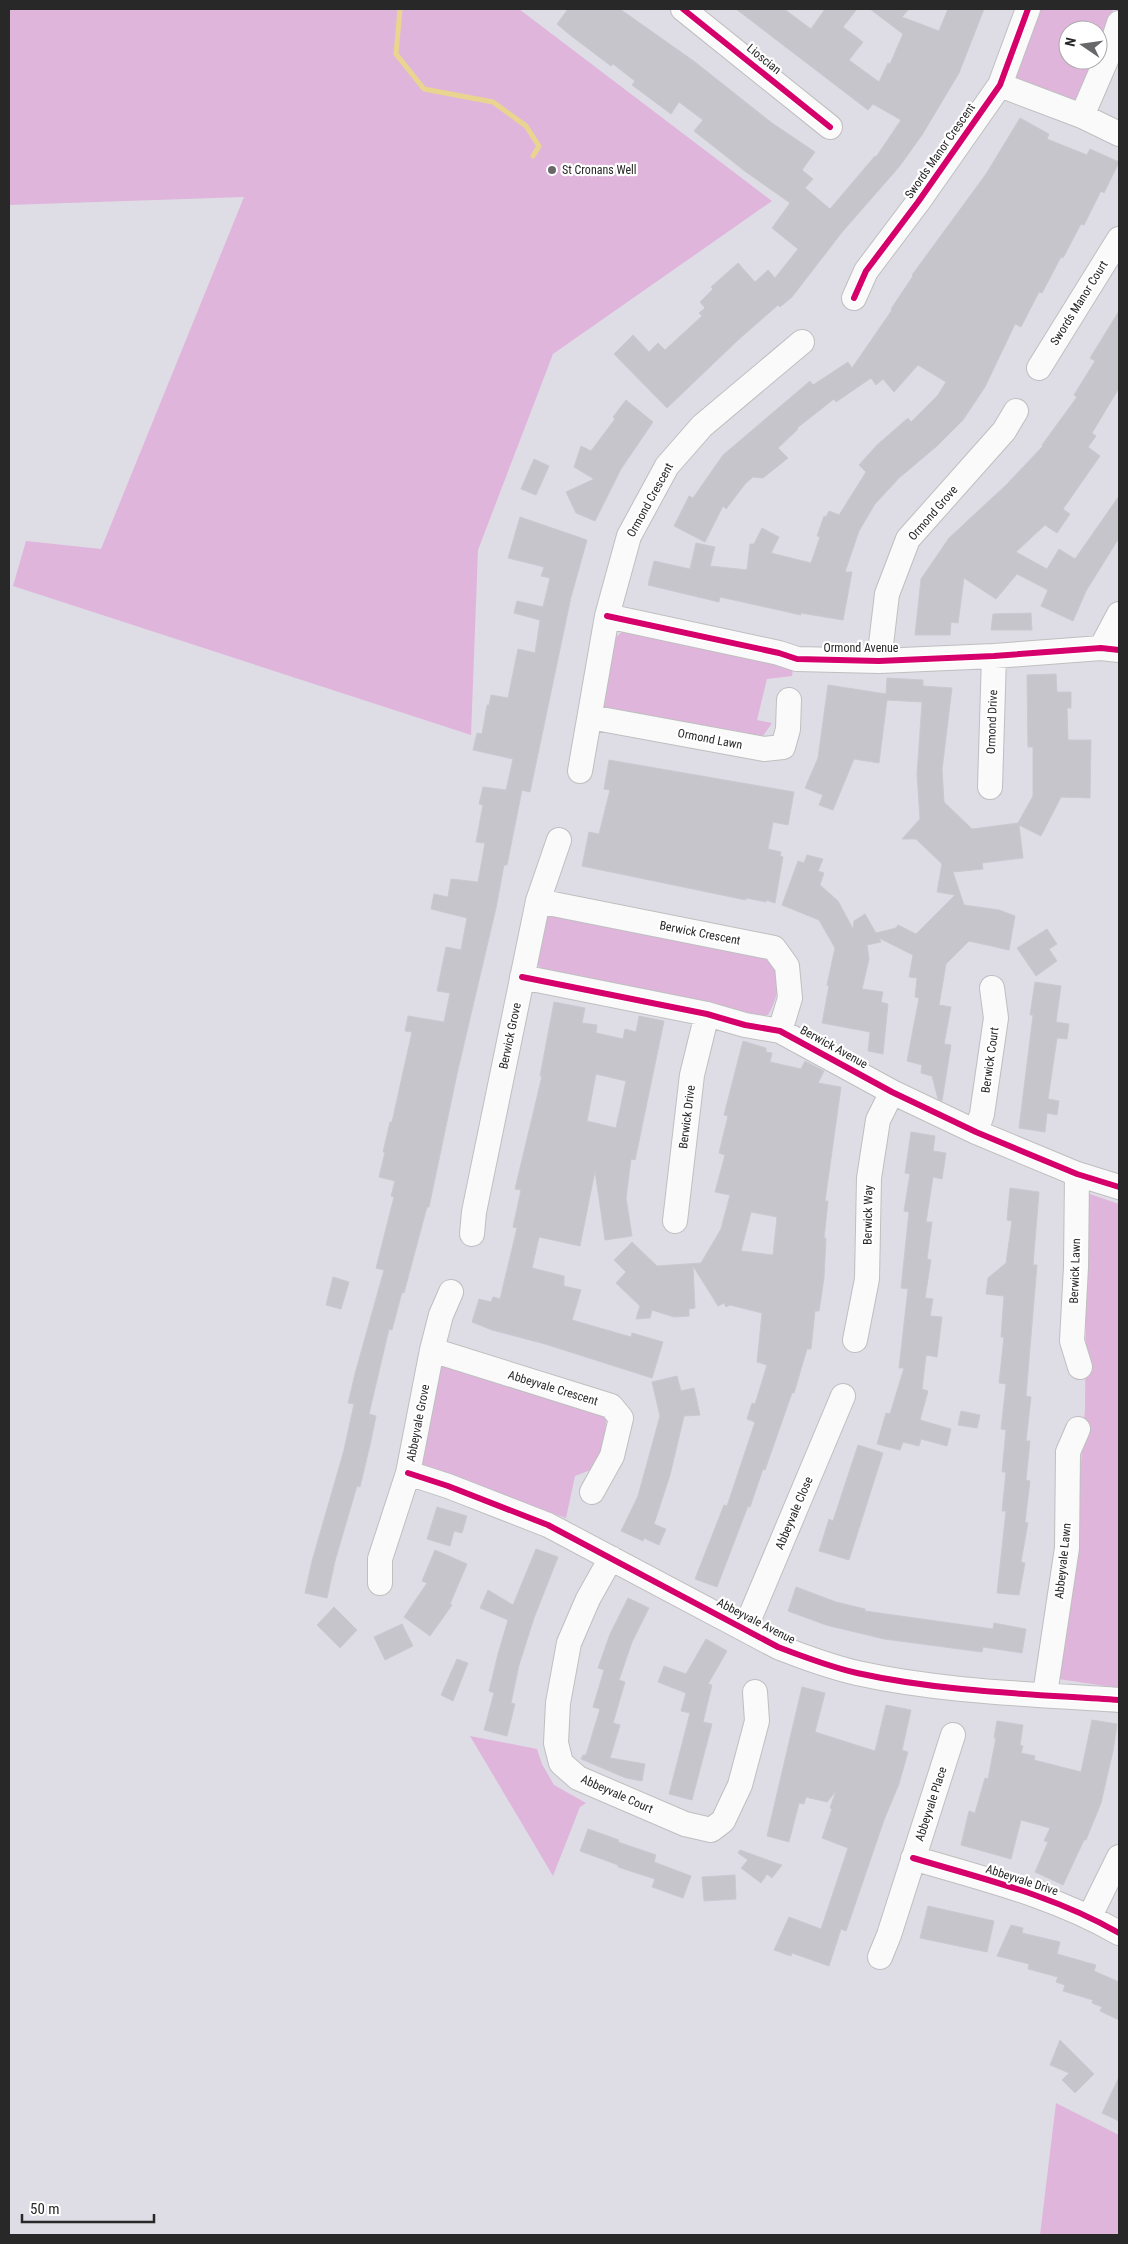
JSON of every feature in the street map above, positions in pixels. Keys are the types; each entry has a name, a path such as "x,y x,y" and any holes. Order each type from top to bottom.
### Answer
{"street":[{"name":"Lioscian","path":"683,9 830,127"},
{"name":"Swords Manor Crescent","path":"854,298 866,271 918,202 1000,84 1028,9"},
{"path":"1082,116 1110,51 1119,23"},
{"path":"1000,84 1082,116 1119,134"},
{"name":"Swords Manor Court","path":"1039,368 1119,239"},
{"name":"Ormond Crescent","path":"580,772 607,616 629,536 667,466 702,426 802,342"},
{"name":"Ormond Grove","path":"878,661 888,594 908,539 1004,431 1016,411"},
{"path":"1110,649 1119,614"},
{"name":"Ormond Avenue","path":"607,616 779,653 797,659 878,661 1110,649"},
{"name":"Ormond Drive","path":"990,788 994,656"},
{"name":"Ormond Lawn","path":"590,717 764,750 783,747 788,730 789,700"},
{"name":"Berwick Grove","path":"472,1234 474,1212 538,901 559,840"},
{"name":"Berwick Crescent","path":"538,901 774,948 787,966 790,998 780,1031"},
{"name":"Berwick Avenue","path":"522,977 780,1031 892,1092 976,1132 1076,1174 1119,1187"},
{"name":"Berwick Court","path":"976,1132 982,1114 996,1018 992,988"},
{"name":"Berwick Drive","path":"675,1221 692,1076 706,1014"},
{"name":"Berwick Way","path":"854,1340 867,1279 869,1178 878,1120 892,1092"},
{"name":"Berwick Lawn","path":"1076,1174 1076,1267 1072,1341 1080,1367"},
{"name":"Abbeyvale Grove","path":"380,1583 380,1559 408,1472 432,1350 441,1315 451,1292"},
{"name":"Abbeyvale Crescent","path":"432,1350 611,1406 622,1418 612,1456 592,1492"},
{"name":"Abbeyvale Close","path":"745,1629 843,1396"},
{"name":"Abbeyvale Lawn","path":"1045,1694 1066,1548 1068,1452 1078,1429"},
{"name":"Abbeyvale Avenue","path":"408,1472 548,1525 778,1647 814,1661 856,1672 921,1684 1119,1700"},
{"name":"Abbeyvale Court","path":"611,1558 588,1599 570,1643 558,1703 556,1743 561,1763 578,1778 685,1824 711,1830 723,1821 740,1785 757,1720 755,1692"},
{"name":"Abbeyvale Place","path":"880,1957 890,1935 953,1735"},
{"path":"1090,1916 1119,1857"},
{"name":"Abbeyvale Drive","path":"913,1858 1030,1892 1090,1916 1119,1933"}],"shaded area":[{"path":"9,9 519,9 772,201 553,354 478,550 471,735 13,586 26,541 101,549 244,197 9,205"},
{"path":"1035,9 1113,9 1108,31 1108,20 1058,20 1058,70 1091,70 1077,98 1067,102 1017,79 1014,68"},
{"path":"623,631 794,662 792,676 767,679 757,720 772,723 760,740 612,714 598,706 608,644"},
{"path":"549,913 759,951 779,969 778,988 774,1004 768,1015 747,1015 542,969 533,961 541,920"},
{"path":"1087,1193 1119,1204 1119,1688 1058,1679 1074,1558 1085,1408"},
{"path":"448,1364 608,1406 601,1466 575,1476 566,1518 418,1466 438,1366"},
{"path":"470,1736 537,1749 542,1764 554,1785 586,1803 580,1807 553,1876"},
{"path":"1056,2103 1119,2135 1119,2235 1040,2235"}],"building":[{"path":"568,9 620,9 695,62 772,123 815,152 802,170 813,179 805,188 830,209 876,157 901,120 873,104 868,110 736,9 784,9 811,29 825,9 857,9 843,27 863,42 849,60 879,82 888,63 890,64 903,34 870,9 909,9 902,17 939,31 948,9 984,9 959,73 922,135 899,167 843,231 792,297 780,307 778,305 737,341 667,408 614,354 633,335 649,352 658,343 665,350 702,316 699,313 705,308 700,302 713,289 711,287 738,263 755,282 768,270 775,278 798,249 772,228 790,203 746,172 694,131 703,120 679,102 671,114 632,85 635,81 613,64 611,66 557,24"},
{"path":"1020,118 1049,134 1047,139 1087,155 1090,149 1119,162 1104,193 1101,191 1084,225 1081,224 1042,293 1039,292 1021,327 1015,324 985,387 963,420 937,446 899,478 875,504 859,531 845,572 852,572 843,620 801,613 801,615 720,597 719,602 648,585 654,561 690,569 696,543 715,547 710,566 747,570 750,544 754,544 762,528 779,537 771,553 811,563 820,537 817,536 824,516 826,517 829,511 839,515 866,472 859,465 877,445 908,418 911,422 938,395 946,382 918,365 894,392 883,379 876,385 871,378 836,402 834,399 797,428 778,448 788,458 763,478 753,477 745,484 726,509 723,506 705,542 674,526 689,496 693,498 723,455 810,381 813,385 848,362 852,368 892,310 912,275 986,174"},
{"path":"1119,311 1119,388 1092,433 1096,436 1088,447 1100,456 1063,509 1070,514 1057,533 1045,525 1016,552 1047,569 1059,549 1075,559 1119,496 1119,538 1086,591 1073,621 1041,606 1048,590 1017,574 996,599 964,578 958,623 951,622 950,635 915,635 921,579 949,538 1006,485 1043,446 1077,397 1074,395 1095,361 1090,358"},
{"path":"626,400 653,422 621,469 595,521 576,513 566,492 594,479 574,467 581,446 591,451 615,419 613,417"},
{"path":"534,459 549,466 536,495 521,489"},
{"path":"520,517 587,540 571,597 530,792 522,790 507,865 504,865 429,1207 427,1207 392,1330 389,1329 369,1414 376,1416 370,1445 360,1487 357,1486 335,1561 327,1598 305,1593 312,1561 344,1450 354,1404 348,1403 384,1270 376,1268 394,1197 391,1196 395,1181 379,1177 385,1152 383,1152 390,1122 392,1122 412,1032 405,1031 408,1016 444,1022 450,993 437,991 446,947 461,950 467,918 431,909 434,894 448,897 451,879 478,882 485,843 476,842 483,805 479,804 483,787 506,790 513,759 473,750 477,733 482,734 487,705 489,705 491,695 508,698 518,649 535,653 540,620 514,613 517,601 543,607 550,578 541,576 544,567 508,558"},
{"path":"1031,613 1032,630 991,630 993,614"},
{"path":"1056,674 1057,692 1071,692 1071,708 1067,708 1068,740 1091,740 1090,798 1061,797 1041,836 1019,825 1023,858 982,863 983,869 953,872 964,905 999,910 1015,916 1009,950 969,941 946,964 939,1005 951,1007 944,1044 951,1045 942,1101 938,1099 932,1076 921,1073 922,1065 907,1061 919,998 915,997 917,978 909,977 913,955 879,938 881,942 867,945 869,959 862,989 883,992 881,1002 888,1004 883,1054 868,1051 870,1032 822,1023 829,986 827,985 835,948 819,920 782,905 798,861 804,863 807,855 823,859 818,871 824,873 820,885 838,901 853,929 854,921 865,914 876,933 896,928 898,925 916,934 955,895 937,892 942,864 916,839 902,839 920,819 917,774 922,702 887,700 879,763 854,759 833,810 819,805 823,795 805,788 818,758 828,685 886,694 887,678 923,680 923,686 952,688 942,770 944,802 972,829 1018,823 1033,796 1033,747 1028,747 1027,675"},
{"path":"609,760 794,792 788,825 773,822 768,849 781,852 780,856 783,857 775,903 766,900 766,902 746,898 746,900 582,866 589,832 599,834 610,790 604,789"},
{"path":"1047,929 1057,944 1049,949 1057,961 1036,976 1017,948"},
{"path":"1035,982 1061,986 1056,1022 1069,1024 1067,1039 1057,1038 1048,1099 1059,1101 1057,1115 1047,1113 1045,1132 1019,1128 1033,1015 1030,1015"},
{"path":"554,1002 585,1008 582,1023 597,1025 596,1033 623,1039 625,1029 636,1032 639,1016 664,1021 635,1160 631,1159 626,1198 632,1236 605,1240 595,1171 580,1246 539,1237 532,1268 564,1276 564,1286 581,1290 572,1320 631,1337 632,1333 663,1342 652,1378 545,1344 492,1330 472,1322 479,1299 491,1302 493,1297 500,1299 517,1228 513,1227 521,1190 515,1189 542,1076 540,1076","holes":["596,1074 626,1081 616,1128 587,1121"]},
{"path":"743,1041 766,1048 766,1052 772,1053 770,1062 801,1069 805,1061 824,1071 818,1083 841,1087 825,1201 828,1201 824,1238 826,1238 824,1278 819,1311 815,1311 811,1349 807,1349 794,1393 792,1393 765,1470 763,1469 750,1507 748,1506 717,1587 695,1579 724,1505 727,1506 755,1422 747,1419 752,1403 755,1404 767,1365 757,1362 762,1313 730,1305 726,1307 724,1303 718,1306 693,1266 695,1308 689,1309 689,1316 674,1317 652,1310 650,1318 636,1319 640,1306 616,1283 626,1272 614,1260 632,1242 657,1266 701,1263 721,1229 730,1195 715,1192 725,1155 719,1153 728,1116 724,1115","holes":["751,1212 777,1217 773,1255 741,1251"]},
{"path":"911,1132 935,1136 933,1151 946,1153 942,1179 933,1177 926,1222 932,1222 927,1259 931,1260 925,1298 933,1299 930,1316 942,1317 937,1357 926,1355 922,1389 928,1391 920,1420 951,1429 947,1446 921,1439 919,1446 903,1442 900,1450 877,1444 886,1413 890,1414 904,1368 899,1368 908,1289 901,1288 909,1212 904,1211 910,1174 905,1173"},
{"path":"1010,1188 1039,1192 1033,1265 1037,1265 1026,1396 1031,1397 1026,1441 1030,1441 1026,1480 1030,1481 1025,1522 1028,1523 1021,1562 1025,1563 1019,1595 997,1593 1006,1511 1002,1511 1006,1472 1002,1472 1006,1430 1001,1429 1006,1384 999,1383 1004,1337 1001,1337 1004,1296 986,1294 988,1278 1006,1263 1012,1221 1007,1220"},
{"path":"333,1277 349,1282 341,1309 326,1305"},
{"path":"677,1376 681,1391 694,1388 700,1415 684,1416 670,1475 654,1524 666,1529 659,1545 644,1538 643,1541 621,1531 638,1496 660,1416 652,1382"},
{"path":"961,1411 980,1415 977,1428 958,1425"},
{"path":"858,1445 883,1453 849,1560 819,1551 829,1519 833,1521"},
{"path":"437,1507 467,1516 462,1533 454,1531 450,1546 427,1539"},
{"path":"536,1549 558,1557 534,1618 519,1665 511,1703 515,1704 507,1736 484,1730 494,1693 489,1691 508,1620 480,1608 488,1590 513,1605"},
{"path":"435,1550 467,1564 450,1604 452,1605 430,1636 404,1617 427,1583 422,1581"},
{"path":"796,1587 836,1602 865,1609 865,1611 993,1629 994,1623 1026,1629 1022,1653 983,1647 982,1652 884,1639 826,1625 788,1611"},
{"path":"628,1598 649,1608 632,1642 619,1680 625,1682 613,1723 620,1725 610,1758 645,1764 642,1781 626,1778 581,1759 583,1755 586,1755 600,1709 593,1707 604,1670 598,1668 610,1634"},
{"path":"334,1607 357,1630 340,1648 317,1625"},
{"path":"402,1624 413,1646 385,1660 374,1637"},
{"path":"706,1639 727,1651 708,1684 712,1685 703,1722 712,1724 692,1800 669,1794 690,1713 681,1711 686,1693 658,1682 664,1666 686,1674"},
{"path":"457,1659 468,1663 453,1701 441,1695"},
{"path":"802,1687 825,1693 815,1732 875,1751 886,1705 911,1710 902,1750 908,1752 899,1784 884,1820 846,1931 841,1929 829,1966 792,1953 791,1956 774,1950 789,1917 821,1929 848,1848 822,1838 836,1791 827,1802 806,1797 804,1804 799,1803 789,1842 767,1836"},
{"path":"1092,1720 1117,1724 1113,1751 1101,1803 1086,1840 1084,1840 1063,1885 1035,1872 1048,1842 1044,1841 1050,1828 1021,1820 1011,1859 961,1845 969,1811 975,1813 985,1778 988,1779 996,1738 994,1738 997,1721 1023,1725 1020,1745 1023,1746 1021,1753 1035,1756 1034,1760 1081,1772"},
{"path":"588,1829 656,1855 654,1862 691,1876 683,1898 652,1887 655,1879 618,1867 618,1865 580,1851"},
{"path":"740,1850 782,1865 772,1878 767,1874 761,1883 741,1868 748,1860 738,1853"},
{"path":"735,1875 736,1899 704,1901 702,1877"},
{"path":"928,1906 994,1921 987,1952 920,1938"},
{"path":"1011,1925 1023,1928 1022,1933 1060,1942 1057,1954 1096,1965 1094,1971 1119,1982 1119,2020 1100,2011 1102,2007 1092,2003 1093,2000 1063,1991 1065,1985 1056,1982 1058,1977 1028,1969 1029,1964 997,1956"},
{"path":"1060,2040 1094,2074 1075,2093 1062,2080 1069,2073 1050,2065"},
{"path":"1119,2077 1119,2121 1102,2113"}],"waterway":[{"path":"400,9 396,54 424,89 493,102 526,126 539,146 533,156"}],"cycle path":[{"path":"683,9 830,127"},
{"path":"854,298 866,271 918,202 1000,85 1028,9"},
{"path":"607,616 779,653 797,659 879,661 994,656 1101,648 1119,650"},
{"path":"522,977 707,1014 745,1025 780,1031 892,1092 976,1132 1077,1174 1119,1187"},
{"path":"408,1473 448,1486 548,1525 778,1647 827,1665 889,1679 955,1688 1119,1700"},
{"path":"913,1858 993,1881 1044,1899 1095,1920 1119,1933"}],"place":[{"name":"St Cronans Well","path":"552,170"}]}
